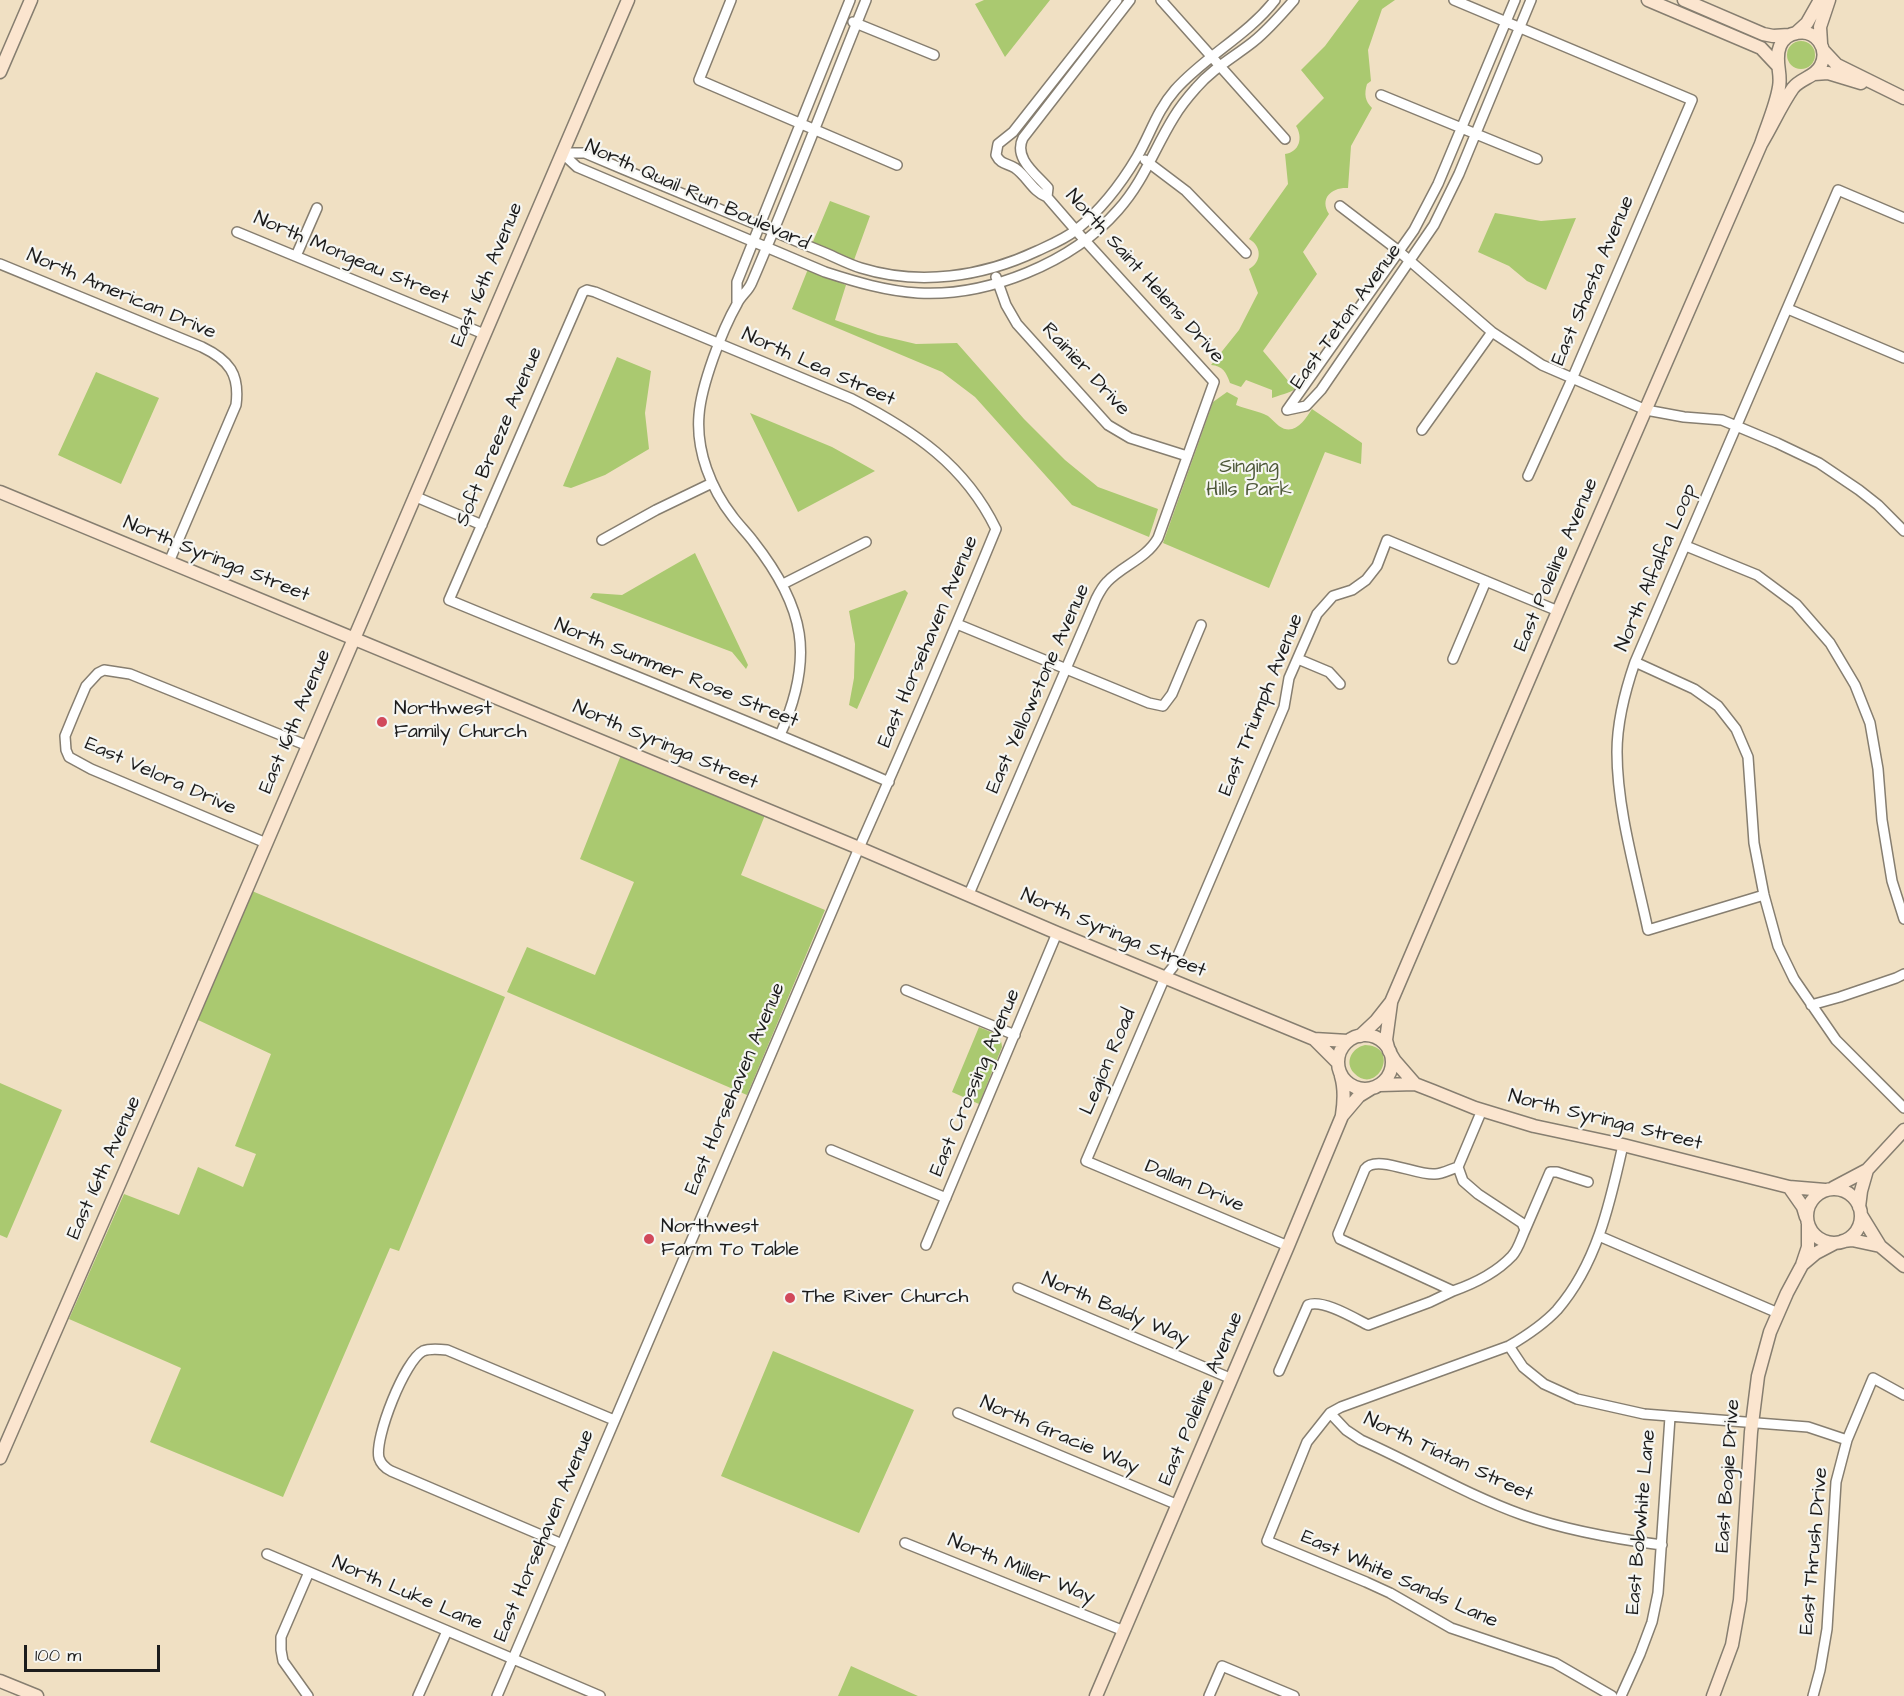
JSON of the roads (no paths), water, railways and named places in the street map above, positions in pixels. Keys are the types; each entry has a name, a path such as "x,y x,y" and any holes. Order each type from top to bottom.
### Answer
{"street":[{"path":"0,72 31,0"},
{"name":"East 16th Avenue","path":"0,1457 628,0"},
{"path":"731,0 699,80 897,165"},
{"path":"780,735 796,693 801,664 796,620 783,584 769,562 733,517 712,483 704,459 699,416 705,386 737,302 736,282 850,0"},
{"path":"737,302 749,291 866,0"},
{"name":"North Saint Helens Drive","path":"1117,0 1013,132 998,144 996,155 1002,164 1015,168 1041,194 1047,196 1214,382"},
{"name":"North Saint Helens Drive","path":"1047,196 1048,188 1020,156 1019,150 1023,138 1130,0"},
{"path":"1161,0 1285,139"},
{"name":"North Quail Run Boulevard","path":"562,153 585,153 860,267 912,277 970,274 993,269 1054,244 1076,230 1107,200 1137,156 1157,114 1173,92 1210,56 1246,30 1275,0"},
{"name":"North Quail Run Boulevard","path":"562,153 577,167 825,272 889,290 940,293 998,283 1043,266 1085,240 1118,210 1150,164 1174,117 1197,86 1219,66 1254,41 1294,0"},
{"path":"1454,0 1520,28"},
{"name":"East Teton Avenue","path":"1515,0 1425,211 1287,410 1306,406 1321,390 1434,225 1448,198 1531,0"},
{"path":"1648,0 1761,48 1778,68 1793,77 1811,76 1823,72 1901,96"},
{"path":"1684,0 1763,34 1773,36 1810,34 1837,64 1901,96"},
{"path":"1778,68 1781,44 1807,23 1820,0"},
{"path":"1811,76 1822,63 1820,27 1829,0"},
{"path":"843,18 934,55"},
{"name":"East Shasta Avenue","path":"1520,28 1692,100 1528,476"},
{"name":"East Poleline Avenue","path":"1360,1036 1391,1002 1761,144 1779,88 1778,68"},
{"name":"East Poleline Avenue","path":"1761,144 1790,93 1798,83 1811,76"},
{"path":"1381,95 1537,159"},
{"path":"1137,156 1186,191 1246,252"},
{"name":"North Alfalfa Loop","path":"1764,895 1648,930 1619,791 1617,750 1620,717 1626,688 1635,662 1838,190 1904,218"},
{"path":"1340,206 1399,251 1492,332 1542,365 1646,410 1684,417 1722,420 1787,447 1832,471 1878,505 1904,531"},
{"path":"296,256 317,208"},
{"name":"North Mongeau Street","path":"237,231 484,334"},
{"name":"North American Drive","path":"0,264 202,347 217,354 232,371 238,390 236,405 169,562"},
{"name":"Rainier Drive","path":"993,269 1006,305 1017,324 1108,425 1130,438 1187,456"},
{"name":"North Lea Street","path":"587,290 852,399 910,431 945,459 967,483 996,529"},
{"name":"Soft Breeze Avenue","path":"450,600 578,301 583,292 587,290"},
{"path":"1788,309 1904,358"},
{"path":"1422,430 1492,332"},
{"name":"East Yellowstone Avenue","path":"969,894 1096,599 1106,583 1152,548 1158,538 1214,382"},
{"path":"602,540 712,483"},
{"name":"North Syringa Street","path":"0,492 1314,1039 1348,1041"},
{"path":"414,496 482,525"},
{"name":"East Horsehaven Avenue","path":"497,1696 996,529"},
{"name":"East Triumph Avenue","path":"1165,977 1173,966 1284,707 1289,678 1317,614 1333,596 1352,590 1366,580 1377,566 1387,540 1558,611"},
{"path":"783,584 866,542"},
{"path":"1686,546 1757,575 1796,604 1830,643 1855,685 1870,723 1892,881 1904,919"},
{"path":"1453,659 1486,581"},
{"name":"North Summer Rose Street","path":"450,600 889,782"},
{"path":"957,624 1149,703 1163,706 1172,694 1202,624"},
{"path":"1298,659 1329,672 1340,684"},
{"path":"1635,662 1694,689 1718,706 1736,729 1748,757 1754,843 1764,895 1778,946 1794,979 1836,1040 1904,1108"},
{"name":"East Velora Drive","path":"266,843 91,770 69,757 65,736 86,686 98,672 105,670 130,674 308,746"},
{"name":"East Crossing Avenue","path":"926,1245 1058,933"},
{"path":"1811,1005 1904,974"},
{"name":"Legion Road","path":"1086,1161 1165,977"},
{"path":"906,990 1015,1035"},
{"name":"East Poleline Avenue","path":"1389,1051 1386,1041 1391,1002"},
{"path":"1360,1036 1380,1040 1389,1051 1391,1058 1390,1072 1376,1086 1360,1089 1343,1078 1339,1067 1340,1052 1348,1041 1360,1036"},
{"name":"North Syringa Street","path":"1314,1039 1339,1067"},
{"name":"North Syringa Street","path":"1389,1051 1415,1083 1482,1110 1534,1125 1789,1187 1829,1189"},
{"name":"East Poleline Avenue","path":"1339,1067 1343,1084 1342,1116"},
{"name":"North Syringa Street","path":"1376,1086 1415,1083"},
{"name":"East Poleline Avenue","path":"1096,1696 1342,1116 1359,1096 1376,1086"},
{"path":"1482,1110 1458,1167 1463,1181 1478,1194 1522,1223 1525,1230"},
{"path":"1807,1221 1811,1200 1817,1194 1867,1170 1904,1130"},
{"name":"East White Sands Lane","path":"1612,1696 1555,1663 1451,1628 1366,1581 1267,1541 1307,1442 1330,1413 1509,1346 1529,1334 1556,1310 1579,1278 1599,1236 1610,1202 1623,1145"},
{"path":"831,1150 946,1198"},
{"name":"Dallan Drive","path":"1086,1161 1288,1246"},
{"path":"1453,1291 1340,1239 1338,1234 1368,1165 1382,1164 1435,1174 1458,1167"},
{"path":"1839,1242 1851,1237 1860,1223 1861,1191 1867,1170"},
{"path":"1279,1371 1308,1305 1317,1303 1368,1325 1469,1285 1513,1256 1550,1172 1557,1172 1587,1182"},
{"path":"1789,1187 1803,1207 1813,1233 1819,1239 1839,1242 1852,1240 1880,1246"},
{"path":"1829,1189 1842,1190 1849,1194 1860,1211 1866,1227 1880,1246 1904,1266"},
{"name":"East Bogie Drive","path":"1713,1696 1732,1645 1740,1600 1752,1422 1758,1376 1770,1332 1802,1265 1808,1247 1807,1221"},
{"path":"1599,1236 1778,1313"},
{"name":"East Bogie Drive","path":"1802,1265 1816,1253 1839,1242"},
{"name":"North Baldy Way","path":"1018,1288 1232,1379"},
{"path":"1509,1346 1523,1367 1544,1384 1577,1399 1644,1414 1808,1427 1847,1440"},
{"path":"562,1544 384,1467 379,1460 379,1440 400,1383 417,1356 437,1349 447,1350 614,1420"},
{"name":"East Thrush Drive","path":"1813,1696 1827,1629 1836,1482 1847,1440 1873,1378 1904,1395"},
{"name":"North Gracie Way","path":"958,1413 1178,1505"},
{"name":"North Tiatan Street","path":"1330,1413 1346,1430 1361,1440 1524,1516 1588,1533 1662,1545"},
{"name":"East Bobwhite Lane","path":"1621,1696 1652,1622 1658,1593 1670,1417"},
{"name":"North Miller Way","path":"905,1542 1124,1631"},
{"name":"North Luke Lane","path":"267,1554 513,1659 581,1692 600,1696"},
{"path":"308,1696 283,1661 281,1637 309,1572"},
{"path":"418,1696 447,1631"},
{"path":"1209,1696 1222,1666 1294,1696"},
{"path":"0,1681 37,1696"}],"place":[{"name":"Northwest Family Church","path":"382,722"},
{"name":"Northwest Farm To Table","path":"649,1239"},
{"name":"The River Church","path":"790,1298"}],"park label":[{"name":"Singing Hills Park","path":"1249,480"}]}
